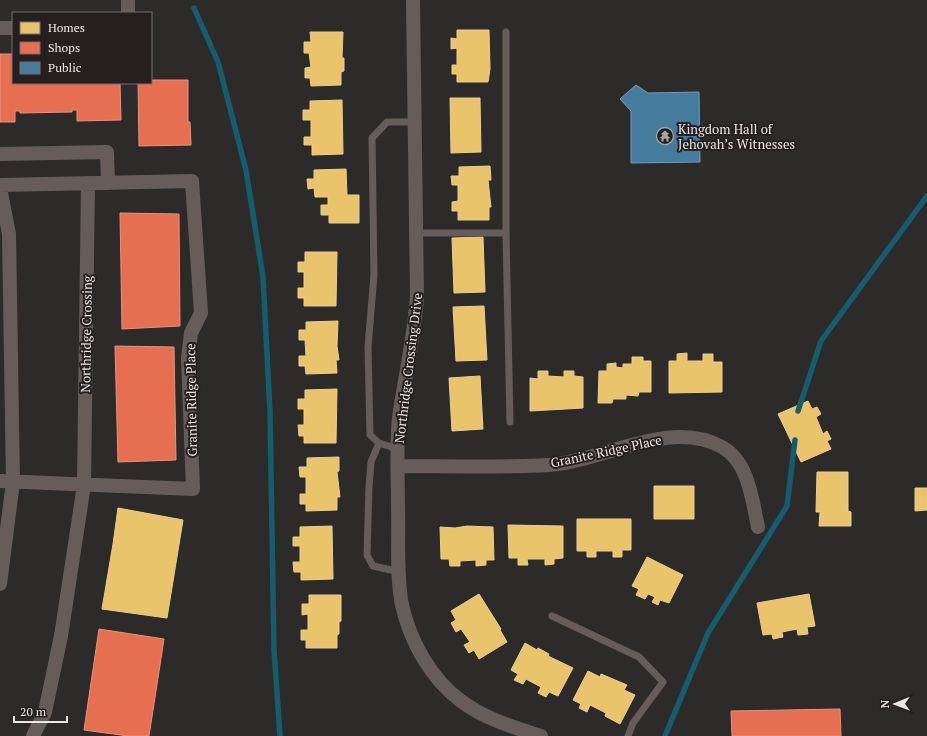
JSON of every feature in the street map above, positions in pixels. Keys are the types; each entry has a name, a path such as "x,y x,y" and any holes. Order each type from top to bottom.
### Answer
{"street":[{"path":"128,0 128,12"},
{"name":"Northridge Crossing Drive","path":"413,0 417,297 414,338 399,418 398,466 402,605 415,644 435,676 460,701 493,720 541,736"},
{"path":"0,28 12,28"},
{"path":"0,154 107,152 108,183 0,184"},
{"name":"Granite Ridge Place","path":"84,486 192,489 188,358 191,332 201,313 192,181 108,183"},
{"name":"Northridge Crossing","path":"33,736 45,712 60,636 84,486 88,183"},
{"path":"0,188 9,234 6,481 0,584"},
{"name":"Granite Ridge Place","path":"398,466 550,464 580,459 660,439 682,436 697,437 723,447 743,468 758,527"},
{"path":"6,481 58,482 84,486"}],"lane":[{"path":"506,32 506,233 510,422"},
{"path":"398,449 379,443 370,435 368,347 374,275 372,138 387,122 415,122"},
{"path":"416,233 506,233"},
{"path":"379,443 371,462 368,487 367,555 372,566 400,572"},
{"path":"552,616 639,657 663,682 633,723 628,736"}],"building: Homes":[{"path":"457,30 489,30 490,69 488,82 457,82 457,74 452,74 452,65 457,65 457,48 451,49 451,38 457,39"},
{"path":"310,32 343,32 342,58 344,58 344,71 341,72 341,85 311,86 310,78 305,78 305,68 311,67 309,53 304,53 304,42 311,42"},
{"path":"450,98 480,98 481,152 451,153"},
{"path":"342,100 343,154 312,155 312,145 304,145 304,137 311,137 311,120 303,120 303,110 310,110 310,101"},
{"path":"490,166 491,180 488,180 491,207 489,207 489,220 458,220 458,211 452,211 452,202 458,201 458,185 452,185 451,176 459,176 459,167"},
{"path":"346,169 347,195 359,195 359,223 329,223 329,215 321,215 321,205 328,205 328,197 315,197 314,188 308,189 307,179 314,179 314,170"},
{"path":"483,237 485,292 454,293 452,238"},
{"path":"305,252 337,252 336,306 304,306 304,298 298,298 298,288 304,288 304,272 298,272 298,262 305,262"},
{"path":"484,306 487,360 456,361 453,307"},
{"path":"338,321 337,346 339,360 336,360 337,373 306,374 305,366 299,366 299,356 306,356 305,340 299,340 299,330 306,330 306,322"},
{"path":"687,353 687,361 703,361 703,354 713,354 713,362 722,362 722,392 669,393 669,361 677,361 677,354"},
{"path":"632,357 643,357 643,361 651,361 651,392 639,392 638,396 626,395 626,399 613,399 612,403 598,403 599,371 607,371 607,364 616,363 616,367 623,368 623,364 632,364"},
{"path":"538,371 548,371 548,376 564,377 564,371 574,371 574,376 583,377 583,408 530,411 530,378 538,379"},
{"path":"480,376 483,429 452,431 449,378"},
{"path":"337,389 336,443 304,443 304,436 299,436 298,425 304,425 304,409 298,409 298,399 305,399 305,390"},
{"path":"808,401 812,409 817,407 821,414 816,417 823,434 827,431 831,439 827,441 831,449 801,462 778,414"},
{"path":"339,457 339,471 337,472 340,497 337,497 337,510 306,511 306,504 300,504 300,494 306,494 306,477 300,477 299,467 307,467 307,458"},
{"path":"817,472 848,472 848,511 851,512 851,526 819,526 820,512 816,512"},
{"path":"654,486 694,486 694,519 654,519"},
{"path":"915,488 927,488 927,510 915,511"},
{"path":"118,508 183,520 167,618 102,609"},
{"path":"577,519 631,519 631,550 622,550 622,557 613,557 613,551 596,551 596,557 587,557 587,551 577,551"},
{"path":"508,525 563,526 563,558 554,559 554,564 545,565 545,559 527,559 528,565 518,565 518,558 509,558"},
{"path":"332,526 333,579 301,580 301,572 294,572 293,562 300,562 300,546 293,546 293,537 300,537 300,527"},
{"path":"467,526 493,527 494,560 486,560 486,565 476,566 476,560 460,561 460,566 450,566 449,559 441,559 440,527 455,528"},
{"path":"647,557 683,575 669,603 660,600 658,605 652,602 655,597 648,594 645,599 636,595 639,589 632,586"},
{"path":"479,594 501,629 500,630 507,642 479,659 474,650 469,653 464,645 470,642 461,629 456,632 451,623 456,620 451,611"},
{"path":"809,594 815,626 807,627 808,634 798,635 797,629 782,632 783,637 773,639 772,634 763,635 757,603"},
{"path":"309,595 341,595 341,621 339,622 339,634 337,635 337,648 306,648 306,640 301,640 301,630 308,630 308,614 302,615 302,604 309,604"},
{"path":"525,643 537,650 538,648 549,654 548,656 573,668 558,696 549,692 546,697 538,693 541,687 526,679 523,684 514,680 518,674 511,670"},
{"path":"588,671 600,677 601,674 627,685 624,690 635,695 620,724 605,716 606,713 590,705 587,712 579,708 581,704 573,700"}],"building: Shops":[{"path":"0,54 12,54 12,84 120,84 121,120 77,121 77,110 72,110 72,112 20,113 20,111 15,111 15,122 0,122"},
{"path":"152,80 188,80 188,122 190,122 191,145 139,146 138,84 152,84"},
{"path":"120,213 179,214 180,326 122,329"},
{"path":"115,346 174,347 176,460 118,462"},
{"path":"99,629 164,639 149,736 128,736 84,730"},
{"path":"840,709 841,736 732,736 731,711"}],"building: Public":[{"name":"Kingdom Hall of Jehovah’s Witnesses","path":"636,85 648,93 699,92 700,162 631,163 631,111 620,99"}],"waterway":[{"path":"194,8 218,62 246,170 263,277 270,412 274,650 280,736"},
{"path":"798,411 821,341 927,196"},
{"path":"665,736 708,633 787,506 795,440"}],"place":[{"name":"Kingdom Hall of Jehovah’s Witnesses","path":"665,136"}]}
